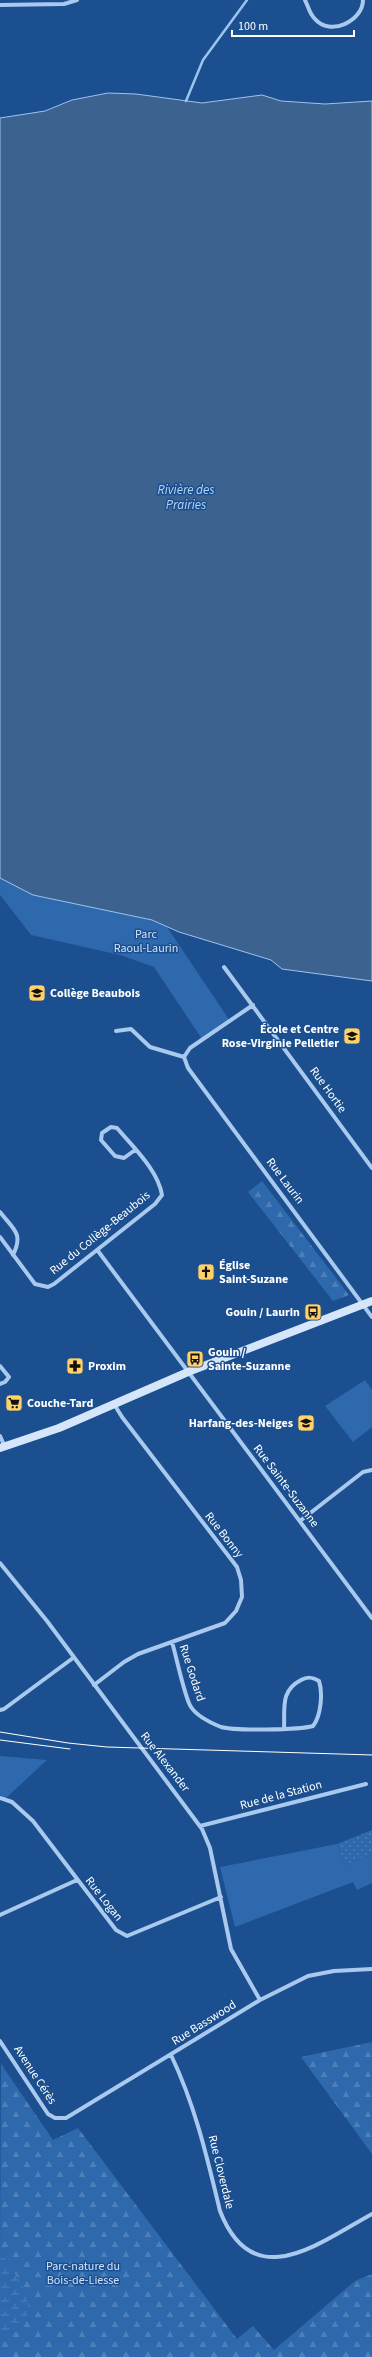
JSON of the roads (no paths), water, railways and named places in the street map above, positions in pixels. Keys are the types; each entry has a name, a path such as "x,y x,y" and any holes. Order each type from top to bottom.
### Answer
{"main road":[{"path":"2,1447 59,1428 188,1372 372,1301"}],"street":[{"path":"45,5 55,0"},
{"path":"0,5 64,4 77,0"},
{"path":"305,0 314,19 325,25 332,26 347,24 360,15 363,0"},
{"name":"Rue Hortie","path":"224,967 372,1168"},
{"path":"116,1031 131,1029 150,1047 184,1057 190,1048 253,1005"},
{"name":"Rue Laurin","path":"184,1057 188,1068 372,1317"},
{"name":"Rue du Collège-Beaubois","path":"0,1237 35,1284 48,1287 98,1251 155,1204 162,1195 160,1183 135,1150 117,1128 111,1126 102,1134 101,1140 115,1156 124,1158 135,1150"},
{"path":"0,1212 18,1236 19,1242 13,1255"},
{"name":"Rue Sainte-Suzanne","path":"98,1251 372,1618"},
{"path":"0,1366 9,1377 5,1382 0,1384"},
{"name":"Rue Bonny","path":"94,1686 124,1662 138,1654 225,1623 236,1611 242,1597 241,1580 237,1568 126,1423 114,1404"},
{"path":"0,1436 2,1447"},
{"path":"300,1521 362,1472 372,1470"},
{"name":"Rue Alexander","path":"0,1563 74,1658 200,1826 210,1848 222,1897 232,1949 260,2000"},
{"name":"Rue Godard","path":"172,1642 190,1707 206,1721 222,1727 284,1729 306,1728 313,1726 317,1721 320,1685 315,1678 304,1678 289,1689 286,1699 284,1729"},
{"path":"0,1710 4,1709 74,1658"},
{"name":"Rue de la Station","path":"200,1826 366,1784"},
{"name":"Rue Logan","path":"0,1798 12,1802 33,1821 116,1930 127,1936 222,1897"},
{"path":"0,1915 77,1880"},
{"name":"Rue Basswood","path":"55,2118 66,2118 260,2000 308,1976 334,1971 372,1969"},
{"name":"Avenue Cérès","path":"0,2041 48,2114 55,2118"},
{"name":"Rue Cloverdale","path":"171,2055 184,2083 196,2117 220,2211 225,2224 240,2244 251,2252 265,2256 280,2258 296,2255 372,2214"}],"water":[{"name":"Rivière des Prairies","path":"108,93 136,94 202,103 262,95 281,101 325,104 372,101 372,981 282,969 271,960 179,932 152,920 33,895 0,878 0,118 45,111 72,100"}],"waterway":[{"path":"186,101 203,60 247,0"}],"tram line":[{"path":"0,1732 68,1743 107,1747 372,1755"},
{"path":"0,1740 70,1749"}],"place":[{"name":"Collège Beaubois","path":"37,993"},
{"name":"École et Centre Rose-Virginie Pelletier","path":"352,1036"},
{"name":"Église Saint-Suzane","path":"206,1272"},
{"name":"Gouin / Laurin","path":"313,1312"},
{"name":"Gouin / Sainte-Suzanne","path":"195,1359"},
{"name":"Proxim","path":"75,1366"},
{"name":"Couche-Tard","path":"14,1403"},
{"name":"Harfang-des-Neiges","path":"306,1423"}],"park label":[{"name":"Parc Raoul-Laurin","path":"146,941"},
{"name":"Parc-nature du Bois-de-Liesse","path":"83,2273"}]}
